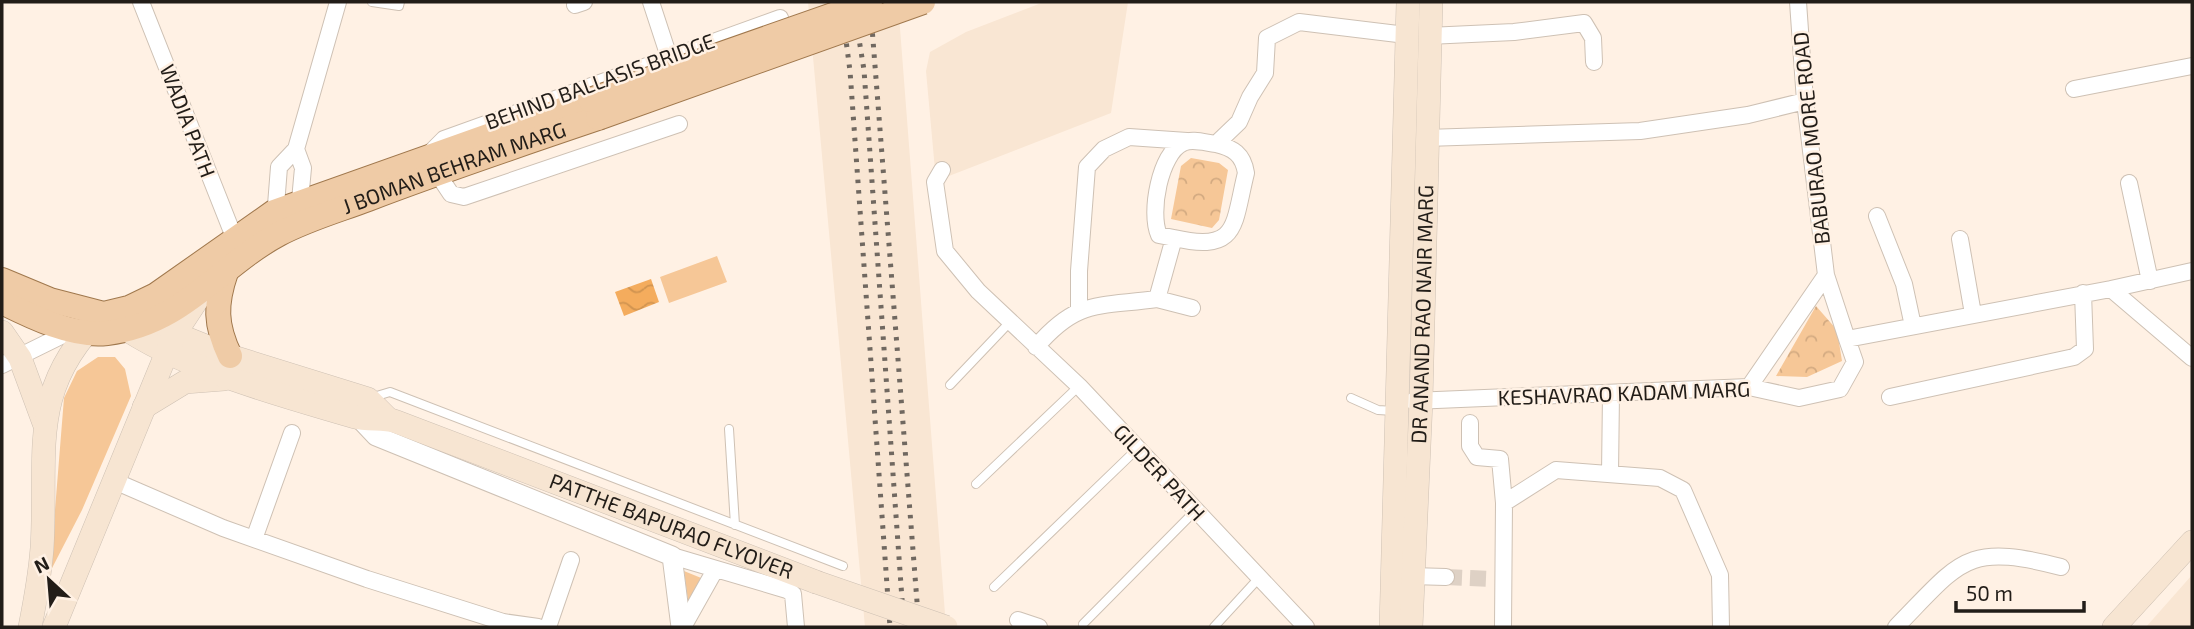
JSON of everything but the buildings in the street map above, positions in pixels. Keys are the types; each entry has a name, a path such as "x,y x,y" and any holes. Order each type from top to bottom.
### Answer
{"main road":[{"name":"J BOMAN BEHRAM MARG","path":"594,109 870,2"},
{"name":"J BOMAN BEHRAM MARG","path":"2,302 79,331 126,318 156,295 234,256 288,218 432,164 923,2"},
{"name":"DR ANAND RAO NAIR MARG","path":"1408,2 1417,35 1426,138 1421,401 1410,627"},
{"name":"DR ANAND RAO NAIR MARG","path":"1391,627 1397,406 1417,35 1431,2"},
{"name":"J BOMAN BEHRAM MARG","path":"104,314 149,322 201,294 234,256"},
{"path":"230,356 217,324 216,313 234,256"},
{"path":"2,280 50,300 104,314"},
{"path":"54,627 170,343 201,294"},
{"path":"30,627 42,549 44,423 49,395 79,331 104,314"},
{"path":"126,318 243,381"},
{"path":"149,322 170,343 230,356 364,409"},
{"path":"2,332 11,362 44,423"},
{"path":"144,407 185,382 216,378 243,381 364,409"},
{"name":"PATTHE BAPURAO FLYOVER","path":"364,409 816,582 946,627"},
{"path":"2114,627 2192,542"},
{"path":"2130,627 2192,560"}],"street":[{"name":"WADIA PATH","path":"141,2 234,256"},
{"path":"288,218 279,167 296,149 338,2"},
{"path":"650,2 669,57"},
{"name":"BABURAO MORE ROAD","path":"1798,2 1805,101 1826,275 1847,339"},
{"name":"BEHIND BALLASIS BRIDGE","path":"432,164 444,139 780,18"},
{"path":"1216,144 1239,122 1265,73 1267,38 1299,22 1417,35 1514,32 1584,23 1593,38 1594,61"},
{"path":"2074,89 2192,66"},
{"path":"1426,138 1640,131 1748,115 1805,101"},
{"path":"432,164 451,194 464,197 679,124"},
{"path":"1079,309 1079,271 1087,167 1104,149 1129,137 1188,141 1216,144 1237,152 1245,165 1246,173 1233,226 1223,239 1215,243 1196,243 1159,234 1154,209 1166,160 1180,144 1188,141"},
{"path":"288,218 303,168 296,149"},
{"name":"GILDER PATH","path":"942,170 935,182 945,251 1009,323 1079,386 1306,627"},
{"path":"2129,183 2150,281"},
{"path":"1877,216 1904,284 1913,326"},
{"path":"1157,299 1174,239"},
{"path":"1960,239 1973,314"},
{"path":"1847,339 2192,271"},
{"name":"BABURAO MORE ROAD","path":"1749,387 1826,275"},
{"path":"2111,289 2192,358"},
{"path":"1890,397 2074,357 2085,349 2087,338 2083,293"},
{"path":"1036,347 1057,323 1079,309 1157,299 1192,308"},
{"path":"11,362 79,331"},
{"name":"KESHAVRAO KADAM MARG","path":"1397,406 1421,401 1749,387 1799,398 1840,388 1855,362 1847,339"},
{"path":"1610,474 1611,393"},
{"path":"364,409 376,436 672,556 766,582 793,594 796,627"},
{"path":"1470,423 1470,446 1478,457 1500,459 1504,503 1497,579 1503,627"},
{"path":"254,539 292,433"},
{"path":"1504,503 1556,470 1660,478 1683,490 1720,575 1721,627"},
{"path":"112,481 254,539 454,608 503,622 538,627"},
{"path":"672,556 682,627"},
{"path":"1896,627 1959,565 1985,556 2016,556 2061,567"},
{"path":"548,627 571,559"},
{"path":"682,627 715,570"},
{"path":"1411,576 1446,577"},
{"path":"1018,620 1039,627"}],"lane":[{"path":"372,2 399,6 400,2"},
{"path":"950,385 1009,323"},
{"path":"976,484 1079,386"},
{"path":"364,409 390,392 843,566"},
{"path":"1351,398 1378,410 1397,406"},
{"path":"729,429 735,525"},
{"path":"994,587 1138,449"},
{"path":"1083,624 1195,511"},
{"path":"1214,627 1258,579"}],"shaded area":[{"path":"808,2 898,2 946,627 865,627"},
{"path":"1044,2 1128,2 1111,113 936,181 926,71 930,52 966,32"},
{"path":"2192,575 2192,627 2146,627"}],"green space":[{"path":"1191,158 1219,163 1228,170 1219,220 1212,228 1171,219 1181,166"},
{"path":"717,256 727,282 669,303 660,277"},
{"path":"1816,306 1837,330 1842,361 1807,377 1776,376"},
{"path":"98,357 115,357 125,369 131,396 82,510 50,572 64,398 77,371"},
{"path":"684,571 711,582 689,608"}],"water":[{"path":"651,279 659,302 624,316 615,292"}],"tunnel":[{"path":"1446,577 1492,579"}],"railway":[{"path":"841,2 850,71 890,627"},
{"path":"853,2 864,70 904,627"},
{"path":"870,2 919,627"}]}
